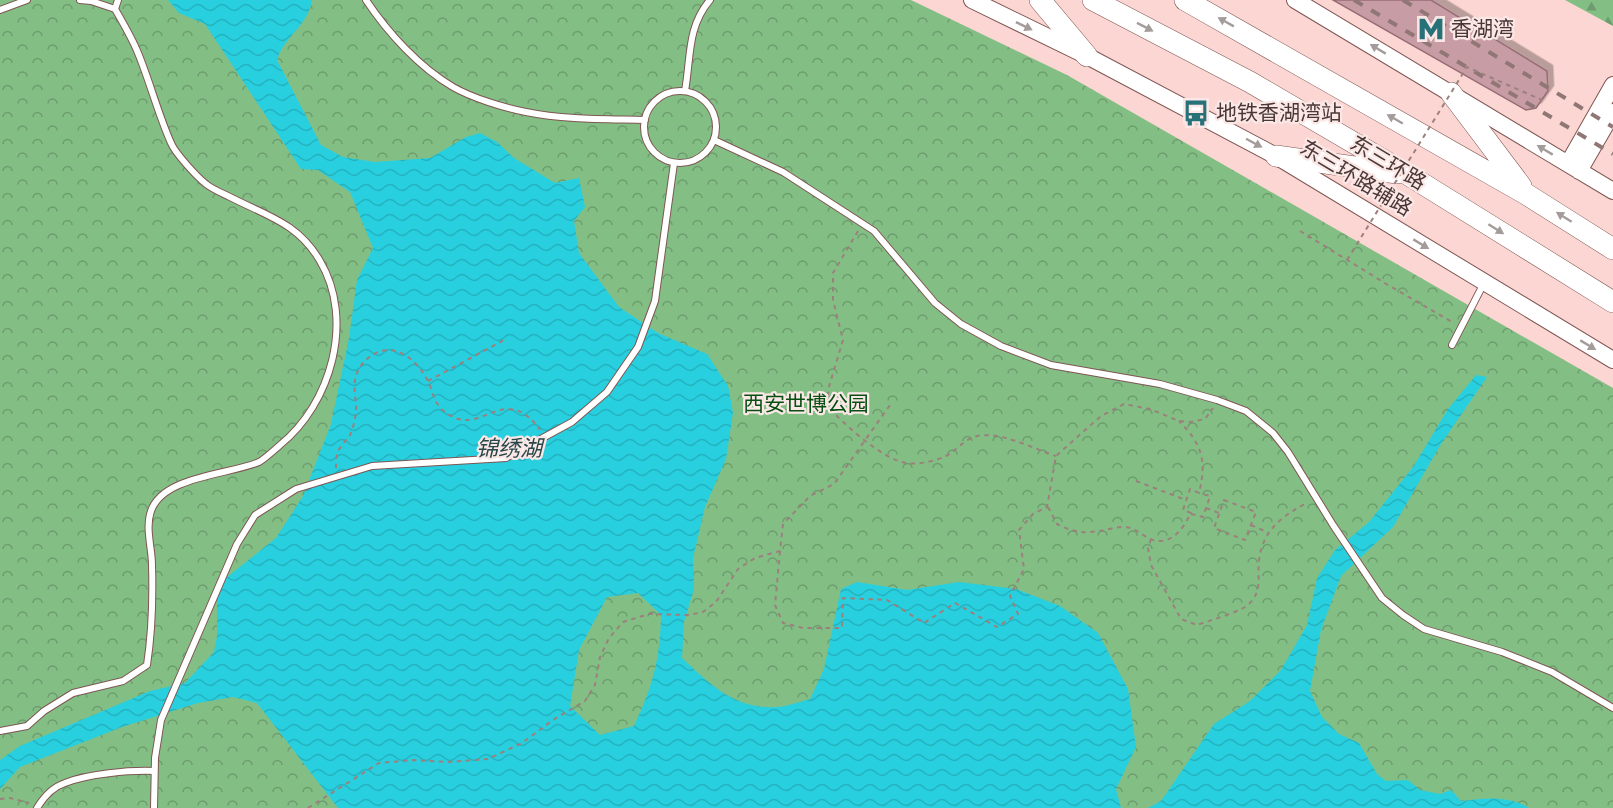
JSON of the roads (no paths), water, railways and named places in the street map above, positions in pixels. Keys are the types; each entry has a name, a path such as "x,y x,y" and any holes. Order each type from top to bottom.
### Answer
{"highway":[{"path":"1040,0 1088,56"},
{"name":"东三环路","path":"1093,0 1251,82 1407,174 1613,302"},
{"name":"东三环路","path":"1185,0 1526,194 1613,249"},
{"path":"1451,93 1526,194"},
{"path":"1276,156 1407,174"}],"main road":[{"name":"东三环路辅路","path":"972,0 1088,56 1276,156 1613,360"},
{"path":"1295,0 1613,191"},
{"path":"1574,167 1613,85"},
{"path":"1574,167 1613,112"}],"lane":[{"path":"0,10 27,0"},
{"path":"0,731 27,726 44,711 73,693 123,681 147,665 151,609 152,563 149,537 151,511 163,493 184,483 260,461 292,436 321,396 334,355 336,319 333,287 320,261 302,235 278,218 206,185 171,145 137,51 115,9 80,0"},
{"path":"115,9 118,0"},
{"path":"366,0 408,51 454,88 490,102 526,112 565,117 645,120"},
{"path":"685,91 692,33 703,9 711,0"},
{"path":"673,91 685,91 701,98 713,111 717,122 714,140 704,155 694,161 674,163 659,157 651,149 645,138 645,120 652,104 662,96 673,91"},
{"path":"714,140 783,172 874,231 935,303 961,324 1001,346 1051,365 1160,384 1217,400 1246,411 1273,433 1288,452 1382,598 1402,615 1424,629 1502,652 1552,672 1613,708"},
{"path":"154,808 154,771 161,720 237,544 255,515 296,489 372,465 506,458 572,422 607,392 638,347 655,301 674,163"},
{"path":"1452,345 1485,282"},
{"path":"38,808 44,798 64,783 135,770 154,771"}],"water":[{"name":"锦绣湖","path":"168,0 312,0 306,17 285,44 277,60 321,145 343,157 375,162 430,158 466,137 480,133 497,142 514,158 555,183 579,178 585,207 574,221 579,253 619,307 658,333 707,354 728,386 733,413 726,459 705,507 693,558 694,589 684,622 682,658 703,677 736,700 763,707 790,705 810,699 824,669 841,589 857,582 907,590 959,582 1016,589 1060,606 1098,633 1128,689 1136,747 1116,789 1121,808 338,808 257,703 233,697 198,703 122,727 20,767 0,789 0,760 20,746 150,691 185,683 214,652 217,636 217,599 226,578 276,538 303,496 331,424 349,338 357,280 373,248 350,192 318,170 301,169 205,24 179,13","holes":["638,593 661,615 654,672 634,726 600,735 570,706 579,650 607,597"]},
{"path":"1476,375 1487,377 1441,444 1393,527 1341,576 1321,630 1310,691 1322,717 1339,734 1359,743 1377,774 1386,781 1408,780 1420,790 1440,794 1451,790 1461,801 1505,799 1529,808 1148,808 1161,801 1214,724 1250,701 1281,670 1307,625 1317,578 1335,550 1369,522 1413,467 1448,409"}],"railway":[{"path":"1354,0 1613,154"},
{"path":"1403,0 1613,127"}],"place":[{"name":"香湖湾","path":"1431,29"},
{"name":"地铁香湖湾站","path":"1196,113"}],"park label":[{"name":"西安世博公园","path":"806,404"}]}
